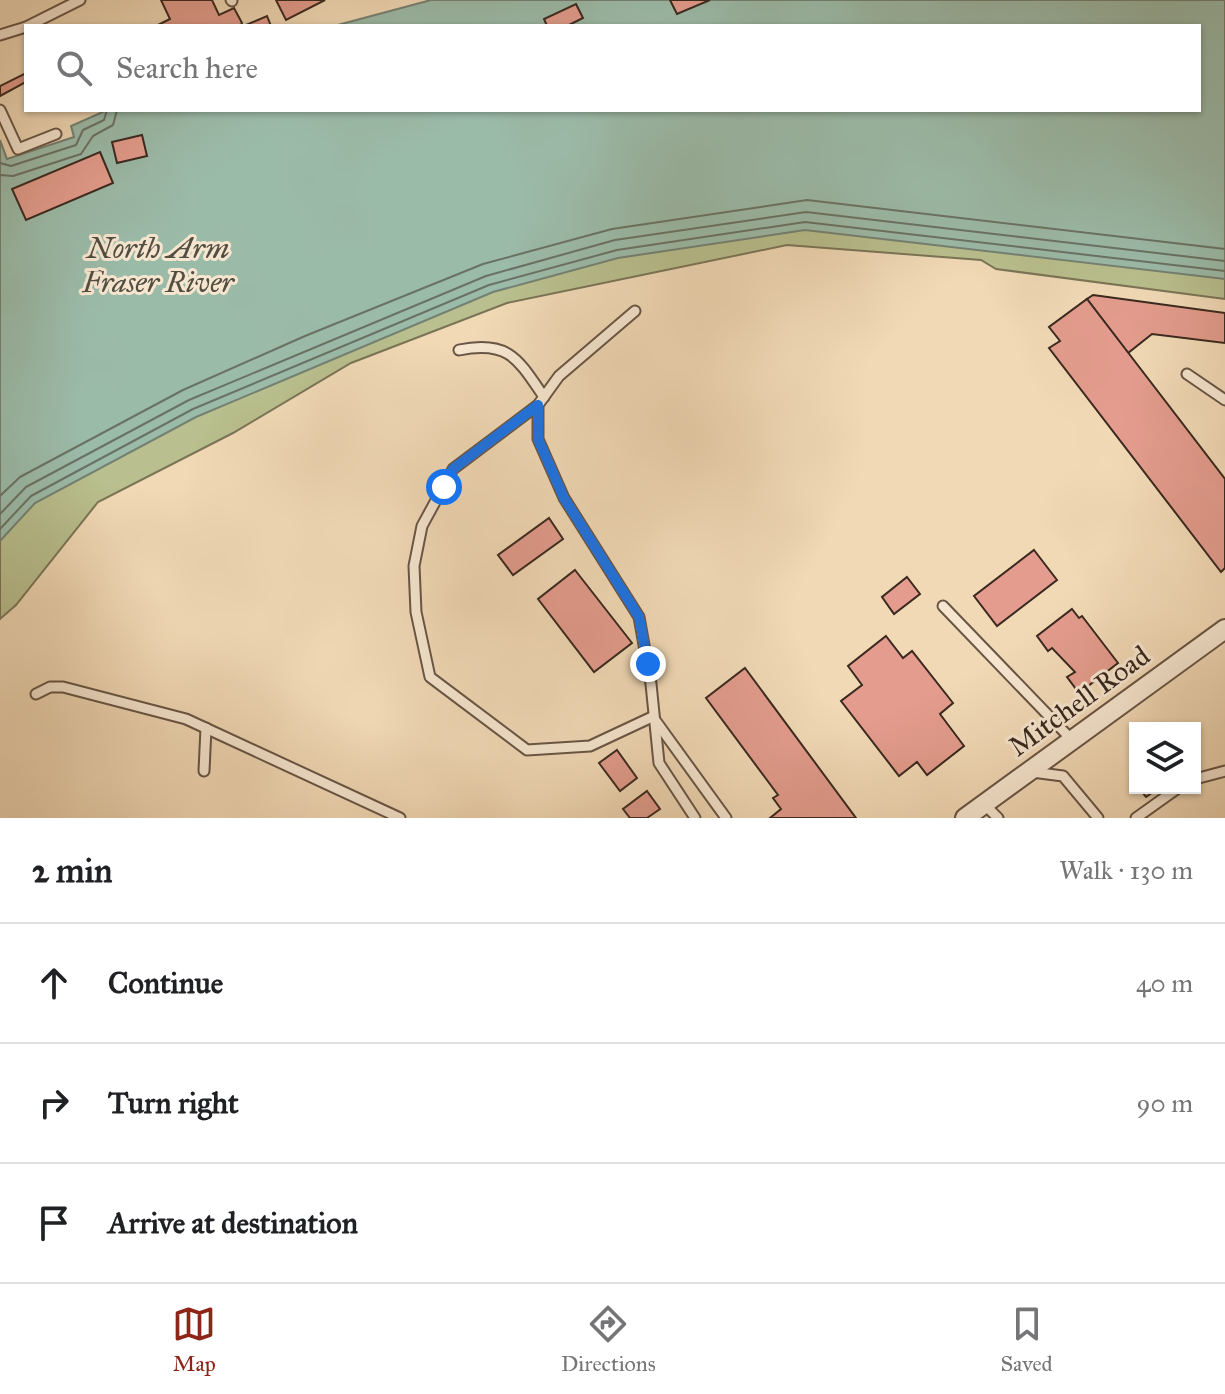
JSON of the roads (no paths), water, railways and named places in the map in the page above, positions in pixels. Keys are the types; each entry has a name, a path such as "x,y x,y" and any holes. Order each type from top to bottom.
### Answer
{"street":[{"name":"Mitchell Road","path":"965,818 1225,629"}],"lane":[{"path":"33,24 80,0"},
{"path":"0,35 24,28"},
{"path":"0,111 18,149 56,134"},
{"path":"635,311 559,376 541,401 453,469 422,526 414,566 416,612 430,677 527,750 590,746 652,717"},
{"path":"459,350 488,344 517,358 541,401 538,439 564,498 639,617 651,684 659,763 695,818"},
{"path":"1187,374 1225,400"},
{"path":"943,606 1072,740"},
{"path":"36,694 50,687 63,687 206,728 400,818"},
{"path":"652,717 726,818"},
{"path":"204,771 206,728"},
{"path":"1029,771 1063,776 1098,818"},
{"path":"1201,777 1225,771"},
{"path":"1136,818 1170,794"},
{"path":"984,804 998,818"}],"water":[{"name":"North Arm Fraser River","path":"431,0 1225,0 1225,279 805,230 618,258 493,292 196,417 35,503 0,541 0,140 7,159 74,137 71,126 102,112 1201,112 1201,24 341,24"}]}
